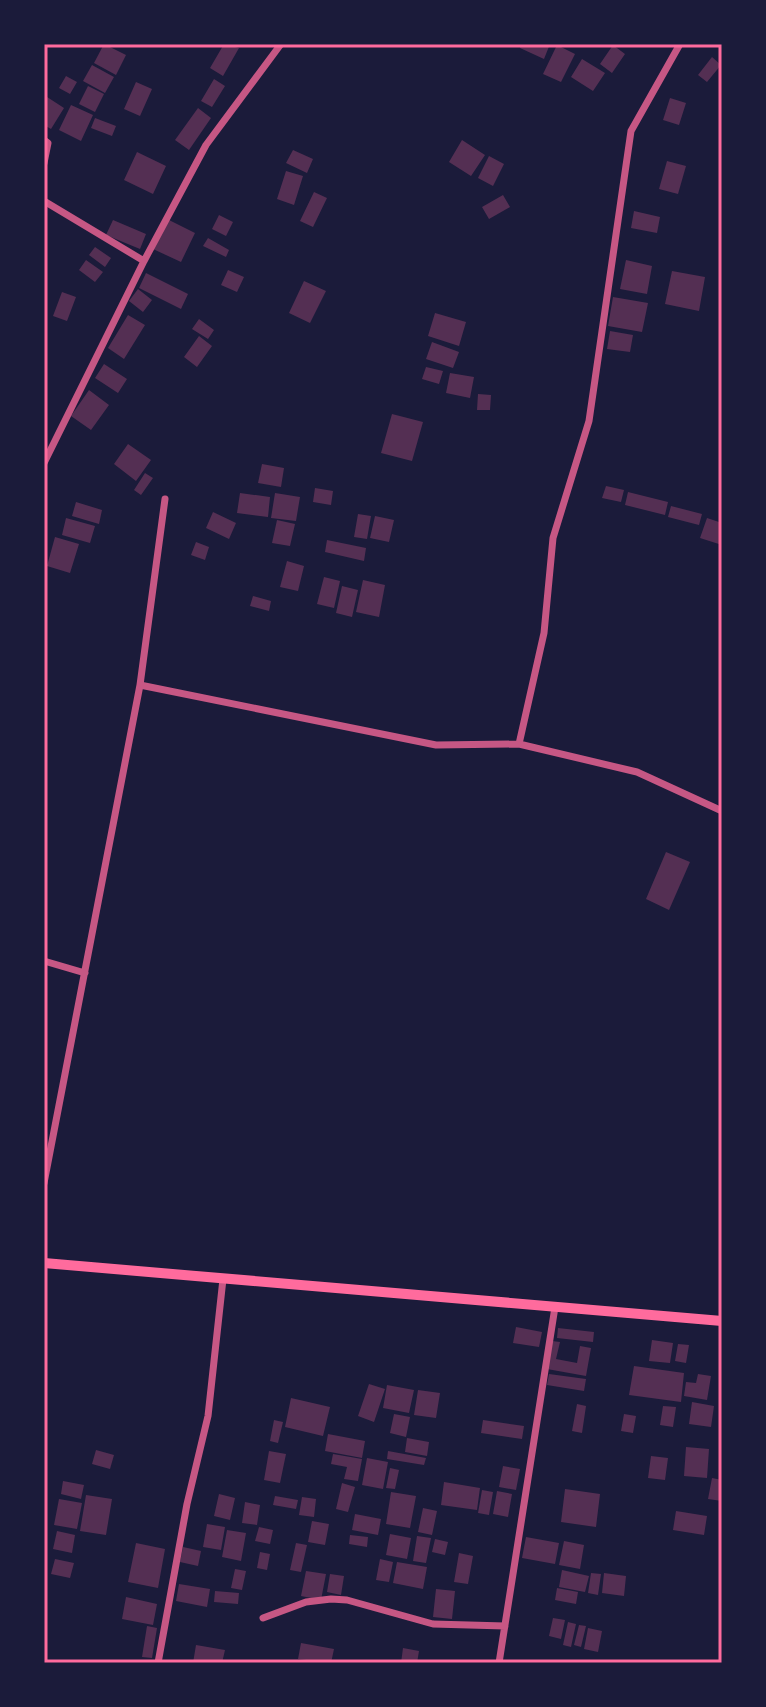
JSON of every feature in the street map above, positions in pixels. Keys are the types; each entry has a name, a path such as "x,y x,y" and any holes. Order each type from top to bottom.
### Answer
{"main road":[{"path":"44,1263 722,1321"}],"street":[{"path":"44,463 144,261 206,145 281,44"},
{"path":"519,744 544,633 553,538 589,421 631,131 680,44"},
{"path":"44,140 48,143 44,163"},
{"path":"44,201 144,261"},
{"path":"44,1183 140,685 165,499"},
{"path":"140,685 436,745 519,744 637,772 722,811"},
{"path":"44,961 85,973"},
{"path":"158,1663 187,1504 208,1416 223,1279"},
{"path":"499,1663 555,1307"},
{"path":"263,1618 306,1602 331,1599 347,1600 433,1624 505,1626"}],"building":[{"path":"104,44 126,55 116,75 94,63"},
{"path":"224,44 239,48 223,76 210,68"},
{"path":"521,44 550,44 544,59 520,48"},
{"path":"557,45 575,54 561,82 543,74"},
{"path":"613,45 625,54 612,73 600,64"},
{"path":"712,57 721,65 707,82 698,75"},
{"path":"582,59 605,73 593,91 571,77"},
{"path":"92,65 114,77 105,93 83,81"},
{"path":"66,76 77,82 70,94 59,88"},
{"path":"214,79 225,86 212,107 201,101"},
{"path":"136,82 152,89 140,116 124,109"},
{"path":"88,86 104,94 95,112 79,104"},
{"path":"44,95 64,108 51,129 44,125"},
{"path":"670,98 686,103 679,125 663,120"},
{"path":"71,105 93,115 81,141 59,130"},
{"path":"198,108 211,118 189,150 175,140"},
{"path":"95,118 116,126 112,136 91,128"},
{"path":"462,140 485,155 471,176 449,162"},
{"path":"293,150 313,159 307,173 286,163"},
{"path":"137,152 166,166 153,194 124,180"},
{"path":"489,156 504,164 493,186 478,178"},
{"path":"667,161 686,166 678,194 659,189"},
{"path":"286,171 303,176 294,205 277,199"},
{"path":"314,192 327,198 313,227 300,221"},
{"path":"503,195 510,207 489,219 482,207"},
{"path":"634,211 660,217 657,233 631,228"},
{"path":"219,215 233,222 226,236 212,229"},
{"path":"167,219 195,233 181,262 153,249"},
{"path":"113,220 146,234 140,249 106,235"},
{"path":"208,238 229,250 226,257 203,246"},
{"path":"95,247 111,258 105,267 89,255"},
{"path":"86,260 103,272 95,282 79,270"},
{"path":"626,260 652,266 647,294 620,289"},
{"path":"228,270 244,277 237,292 221,285"},
{"path":"672,271 705,277 699,311 665,304"},
{"path":"146,273 188,294 181,309 139,288"},
{"path":"304,281 326,291 310,323 289,313"},
{"path":"138,289 152,300 143,312 129,301"},
{"path":"62,292 76,297 67,321 53,316"},
{"path":"613,297 648,303 642,332 608,326"},
{"path":"435,313 466,322 459,346 428,336"},
{"path":"128,315 145,325 124,359 108,348"},
{"path":"199,319 214,330 208,339 192,329"},
{"path":"610,331 633,335 630,352 607,349"},
{"path":"199,336 212,346 197,367 184,357"},
{"path":"432,342 459,352 453,368 426,359"},
{"path":"104,364 127,379 118,393 95,378"},
{"path":"426,367 443,371 439,384 422,379"},
{"path":"450,373 474,377 470,398 446,393"},
{"path":"89,390 109,405 91,430 71,416"},
{"path":"478,394 491,395 490,410 477,410"},
{"path":"392,414 423,422 412,461 381,453"},
{"path":"128,444 151,460 136,481 114,464"},
{"path":"262,464 284,468 281,487 258,483"},
{"path":"145,473 153,478 141,495 134,490"},
{"path":"606,486 624,490 621,502 602,498"},
{"path":"315,488 333,491 331,505 313,502"},
{"path":"628,492 668,502 665,515 625,505"},
{"path":"240,493 270,497 268,517 237,513"},
{"path":"275,493 300,497 296,521 271,518"},
{"path":"76,502 102,510 99,524 72,516"},
{"path":"671,506 702,514 699,525 668,517"},
{"path":"213,512 236,523 229,539 206,528"},
{"path":"358,514 371,516 367,539 354,537"},
{"path":"375,516 394,520 389,542 370,538"},
{"path":"66,518 95,526 90,543 62,535"},
{"path":"707,518 722,523 722,545 700,538"},
{"path":"277,520 295,524 290,546 272,543"},
{"path":"55,537 79,544 70,573 47,566"},
{"path":"327,540 366,548 364,561 325,552"},
{"path":"196,542 209,547 205,560 191,555"},
{"path":"287,561 304,566 298,591 280,587"},
{"path":"324,577 340,581 334,608 317,604"},
{"path":"363,580 385,585 379,617 356,612"},
{"path":"342,586 358,590 352,617 336,613"},
{"path":"253,596 271,601 269,611 250,606"},
{"path":"666,852 690,862 669,910 646,899"},
{"path":"516,1327 542,1332 539,1347 513,1343"},
{"path":"558,1328 594,1332 593,1342 557,1338"},
{"path":"652,1340 673,1343 670,1363 649,1361"},
{"path":"552,1341 560,1342 556,1359 577,1363 580,1346 591,1348 586,1376 547,1369"},
{"path":"678,1344 689,1345 686,1363 675,1361"},
{"path":"634,1366 684,1373 681,1402 629,1395"},
{"path":"549,1374 586,1379 584,1391 547,1385"},
{"path":"698,1374 711,1376 707,1400 684,1396 686,1382 696,1383"},
{"path":"369,1384 385,1389 374,1422 358,1416"},
{"path":"387,1385 414,1390 409,1413 383,1408"},
{"path":"418,1390 440,1393 436,1418 414,1415"},
{"path":"291,1398 330,1407 323,1436 285,1427"},
{"path":"692,1402 714,1406 711,1427 689,1424"},
{"path":"577,1404 586,1406 582,1433 572,1431"},
{"path":"663,1406 676,1407 673,1427 660,1425"},
{"path":"394,1414 410,1417 406,1437 390,1433"},
{"path":"624,1414 636,1416 633,1433 621,1431"},
{"path":"274,1420 283,1422 278,1443 270,1441"},
{"path":"483,1420 524,1426 522,1439 481,1433"},
{"path":"328,1434 365,1441 362,1458 325,1451"},
{"path":"407,1438 429,1442 427,1456 405,1452"},
{"path":"686,1447 709,1449 707,1478 684,1476"},
{"path":"96,1450 114,1455 110,1469 92,1464"},
{"path":"269,1451 286,1454 280,1483 264,1480"},
{"path":"388,1451 426,1458 424,1465 387,1459"},
{"path":"333,1454 362,1459 358,1481 344,1479 347,1467 331,1464"},
{"path":"651,1456 668,1458 665,1480 648,1478"},
{"path":"367,1458 388,1462 383,1489 362,1485"},
{"path":"503,1466 520,1469 516,1490 499,1487"},
{"path":"390,1468 399,1470 395,1489 386,1488"},
{"path":"712,1478 722,1480 722,1501 708,1499"},
{"path":"63,1481 84,1485 81,1499 61,1494"},
{"path":"444,1482 480,1488 477,1510 441,1505"},
{"path":"342,1483 355,1487 348,1512 336,1509"},
{"path":"565,1489 600,1494 596,1527 561,1522"},
{"path":"482,1490 493,1492 489,1515 478,1513"},
{"path":"497,1491 512,1494 508,1517 493,1514"},
{"path":"391,1492 416,1496 410,1528 386,1524"},
{"path":"219,1494 235,1498 230,1520 214,1516"},
{"path":"86,1495 112,1499 106,1535 80,1531"},
{"path":"275,1496 298,1500 296,1509 273,1505"},
{"path":"302,1497 316,1499 314,1517 299,1515"},
{"path":"59,1499 82,1503 77,1529 54,1525"},
{"path":"245,1502 260,1505 257,1525 242,1523"},
{"path":"423,1508 437,1511 432,1535 418,1532"},
{"path":"676,1511 707,1516 704,1535 673,1530"},
{"path":"355,1514 381,1519 378,1535 352,1530"},
{"path":"312,1521 329,1524 325,1545 308,1542"},
{"path":"207,1524 225,1527 221,1550 203,1547"},
{"path":"259,1527 273,1530 270,1544 255,1541"},
{"path":"227,1530 246,1533 241,1561 222,1557"},
{"path":"57,1531 75,1535 72,1553 53,1549"},
{"path":"390,1534 411,1538 407,1559 386,1555"},
{"path":"350,1535 368,1537 367,1547 349,1544"},
{"path":"417,1536 431,1538 426,1563 413,1561"},
{"path":"526,1537 559,1543 555,1564 522,1558"},
{"path":"435,1539 448,1542 445,1555 432,1552"},
{"path":"564,1541 584,1545 580,1569 559,1565"},
{"path":"136,1543 165,1549 158,1588 128,1582"},
{"path":"296,1543 307,1545 301,1572 290,1570"},
{"path":"183,1547 201,1551 198,1566 180,1562"},
{"path":"260,1552 270,1554 267,1570 257,1568"},
{"path":"459,1553 473,1556 468,1584 454,1582"},
{"path":"55,1559 74,1563 70,1578 51,1574"},
{"path":"380,1559 393,1562 389,1582 376,1580"},
{"path":"397,1562 427,1567 423,1589 393,1583"},
{"path":"235,1569 246,1571 242,1590 231,1588"},
{"path":"562,1570 589,1576 585,1592 559,1587"},
{"path":"306,1571 326,1574 321,1600 301,1596"},
{"path":"591,1573 601,1574 598,1595 588,1593"},
{"path":"604,1573 626,1576 624,1596 602,1593"},
{"path":"330,1574 344,1576 341,1595 327,1592"},
{"path":"179,1584 210,1589 207,1607 176,1601"},
{"path":"557,1588 578,1592 576,1604 555,1600"},
{"path":"436,1589 455,1591 452,1619 433,1617"},
{"path":"215,1591 239,1593 238,1604 214,1602"},
{"path":"126,1597 157,1604 153,1625 122,1619"},
{"path":"553,1618 565,1620 561,1639 549,1636"},
{"path":"568,1622 576,1624 571,1647 563,1645"},
{"path":"579,1625 586,1626 581,1647 574,1645"},
{"path":"147,1626 157,1628 152,1658 142,1657"},
{"path":"588,1628 602,1631 598,1652 584,1649"},
{"path":"301,1643 334,1649 331,1663 298,1659"},
{"path":"196,1645 225,1650 222,1663 193,1663"},
{"path":"403,1648 419,1651 417,1663 401,1663"}]}
